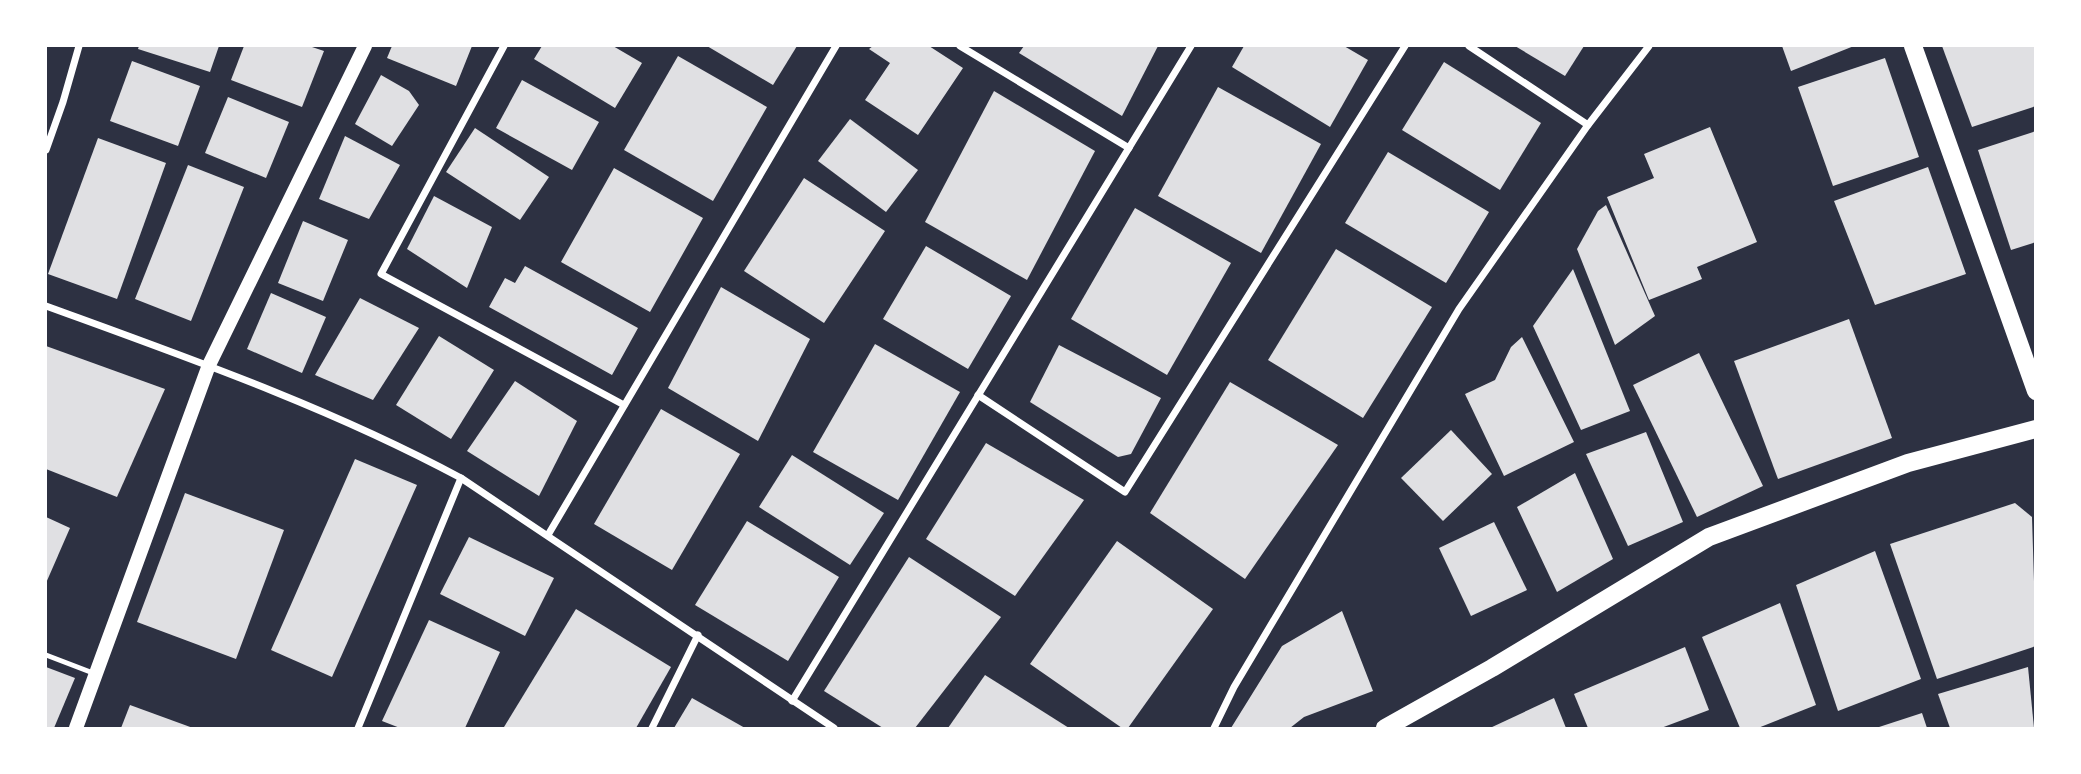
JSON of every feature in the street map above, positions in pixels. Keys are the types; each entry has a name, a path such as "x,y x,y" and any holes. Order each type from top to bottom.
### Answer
{"main road":[{"path":"76,729 209,365 365,46"},
{"path":"1913,46 2035,391"},
{"path":"1385,729 1709,537 1908,463 2035,429"}],"street":[{"path":"46,150 79,46"},
{"path":"504,46 381,275 624,405"},
{"path":"548,535 836,46"},
{"path":"960,46 1129,148"},
{"path":"792,701 1191,46"},
{"path":"978,395 1125,492 1405,46"},
{"path":"1469,46 1588,125"},
{"path":"1214,729 1234,687 1459,309 1588,125 1649,46"},
{"path":"46,306 209,365 402,446 461,478 834,729"},
{"path":"358,729 461,478"},
{"path":"652,729 698,635"}],"lane":[{"path":"46,654 96,674"}],"building":[{"path":"139,46 219,46 210,72 138,49"},
{"path":"244,46 309,46 324,51 302,107 231,80"},
{"path":"392,46 472,46 456,86 387,58"},
{"path":"542,46 613,46 642,63 615,108 534,59"},
{"path":"707,46 797,46 773,85"},
{"path":"873,46 929,46 963,68 918,135 865,100 890,63 869,49"},
{"path":"1024,46 1158,46 1122,116 1019,53"},
{"path":"1244,46 1344,46 1368,60 1330,127 1232,67"},
{"path":"1515,46 1584,46 1565,76"},
{"path":"1782,46 1854,46 1791,71"},
{"path":"1942,46 2036,46 2036,106 1972,127"},
{"path":"678,56 767,107 713,201 624,150"},
{"path":"1885,58 1919,157 1833,186 1798,87"},
{"path":"132,61 200,86 178,146 110,121"},
{"path":"1444,62 1541,123 1500,190 1402,130"},
{"path":"381,75 409,91 419,105 392,146 355,124"},
{"path":"522,80 599,122 572,170 496,128"},
{"path":"1218,87 1321,144 1261,253 1158,196"},
{"path":"994,91 1095,151 1027,280 925,222"},
{"path":"228,97 289,122 266,178 205,153"},
{"path":"850,119 918,170 886,212 818,161"},
{"path":"1710,127 1757,242 1697,267 1702,279 1649,300 1607,197 1654,178 1644,154"},
{"path":"475,128 549,177 520,220 446,172"},
{"path":"2036,131 2036,242 2011,250 1978,150"},
{"path":"345,136 400,165 369,219 319,199"},
{"path":"98,138 166,163 117,299 48,274"},
{"path":"1388,152 1489,212 1446,283 1345,223"},
{"path":"188,165 244,187 191,321 135,299"},
{"path":"1928,167 1966,274 1875,305 1834,201"},
{"path":"614,168 703,218 650,312 561,262"},
{"path":"804,178 885,231 824,323 744,271"},
{"path":"434,196 492,227 467,288 407,249"},
{"path":"1606,205 1655,316 1615,345 1577,249 1598,211"},
{"path":"1135,208 1231,263 1167,375 1071,319"},
{"path":"303,221 348,240 323,301 278,283"},
{"path":"926,246 1011,296 968,369 883,319"},
{"path":"1336,249 1432,307 1363,418 1268,360"},
{"path":"525,266 638,328 612,375 489,307 505,278 515,283"},
{"path":"1573,269 1630,411 1581,430 1533,326"},
{"path":"721,287 810,339 758,441 668,388"},
{"path":"271,293 326,317 302,373 247,349"},
{"path":"360,298 419,328 373,400 315,375"},
{"path":"1849,319 1892,438 1778,479 1734,361"},
{"path":"439,336 494,370 451,439 396,405"},
{"path":"1522,337 1574,442 1504,476 1465,394 1495,380 1511,347"},
{"path":"875,344 960,392 898,500 813,452"},
{"path":"1059,345 1161,398 1131,454 1118,457 1030,402"},
{"path":"46,346 165,389 117,497 46,469"},
{"path":"1699,353 1763,486 1697,517 1633,385"},
{"path":"515,381 577,421 539,496 467,451"},
{"path":"1230,382 1338,445 1245,579 1150,513"},
{"path":"661,409 740,454 672,570 594,524"},
{"path":"1451,430 1492,474 1443,521 1401,478"},
{"path":"1646,432 1683,522 1628,546 1586,454"},
{"path":"986,443 1084,500 1015,596 926,539"},
{"path":"792,455 884,513 850,565 759,507"},
{"path":"355,459 417,485 332,677 271,650"},
{"path":"1575,473 1613,559 1557,592 1517,507"},
{"path":"185,493 284,530 236,659 137,622"},
{"path":"2015,503 2032,517 2036,646 1937,679 1890,544"},
{"path":"46,517 70,528 46,583"},
{"path":"747,521 839,577 788,661 695,605"},
{"path":"1494,522 1527,590 1471,616 1439,548"},
{"path":"469,537 554,578 525,636 440,594"},
{"path":"1117,541 1213,609 1128,728 1122,728 1030,664"},
{"path":"1875,551 1921,679 1838,711 1796,585"},
{"path":"909,557 1001,617 915,728 883,728 824,691"},
{"path":"1780,603 1816,705 1758,728 1740,728 1702,637"},
{"path":"576,609 671,667 636,728 504,727"},
{"path":"1342,611 1373,691 1304,717 1290,728 1231,728 1282,646"},
{"path":"429,620 500,652 465,728 400,728 382,721"},
{"path":"1685,647 1709,710 1661,728 1588,728 1574,694"},
{"path":"46,667 75,678 54,728 46,728"},
{"path":"2028,667 2034,728 1950,728 1938,694"},
{"path":"985,675 1069,728 948,728"},
{"path":"692,698 745,728 674,728"},
{"path":"1554,698 1566,728 1490,728"},
{"path":"130,705 193,728 121,728"},
{"path":"1922,713 1927,728 1876,728"}]}
